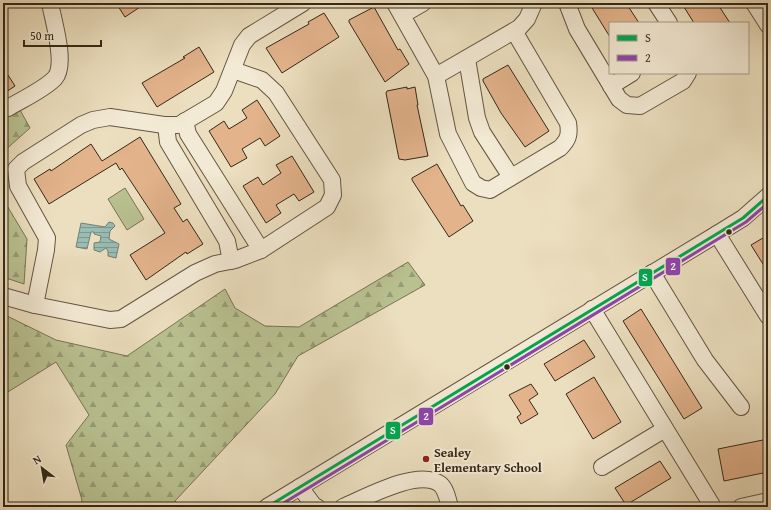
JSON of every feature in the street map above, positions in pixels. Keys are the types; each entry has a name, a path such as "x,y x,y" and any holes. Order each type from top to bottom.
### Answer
{"street":[{"path":"8,108 51,82 57,75 60,58 50,3"},
{"path":"35,305 47,238 18,186 16,169 23,162 81,125 93,120 110,117 166,125 179,125 216,103 224,91 242,45 248,36 303,3"},
{"path":"423,3 399,9 436,76 448,134 474,183 481,188 490,190 560,148 567,140 569,132 568,123 514,31"},
{"path":"436,76 519,28 526,19 534,3"},
{"path":"567,3 577,29 619,99 627,105 640,106 683,80 687,74"},
{"path":"656,3 668,22"},
{"path":"754,3 768,25"},
{"path":"467,59 477,118 482,132 511,177"},
{"path":"3,296 35,305 110,320 121,319 195,273 215,264 231,261 261,250 327,207 333,195 334,186 332,180 276,93 262,80 233,70"},
{"path":"611,86 630,74"},
{"path":"185,121 188,134 261,250"},
{"path":"166,125 168,142 227,241 231,261"},
{"path":"267,507 743,218 768,196"},
{"path":"717,234 768,316"},
{"path":"652,273 705,360 741,407"},
{"path":"592,309 713,507"},
{"path":"602,466 665,429"},
{"path":"354,506 404,482 419,479 439,484 444,489 450,507"},
{"path":"300,487 314,506 317,507"},
{"path":"741,507 768,501"}],"green space":[{"path":"20,110 30,128 3,152 3,118"},
{"path":"125,188 144,219 127,230 108,199"},
{"path":"3,199 27,239 24,284 3,277"},
{"path":"408,262 425,285 298,356 275,394 175,501 178,507 80,507 82,500 66,445 89,415 56,362 3,395 3,314 56,340 127,356 225,289 235,308 265,326 299,327"}],"water":[{"path":"109,222 113,223 115,226 110,231 109,239 119,244 116,258 108,256 108,251 106,248 100,252 94,250 94,243 100,242 101,236 94,234 94,232 91,232 87,249 76,247 81,223 105,227"}],"building":[{"path":"116,3 146,3 125,17"},
{"path":"589,3 626,3 638,22 609,22 609,35"},
{"path":"684,3 717,3 729,22 693,22 684,7 686,6"},
{"path":"374,7 398,50 400,49 409,64 385,82 349,22 349,20"},
{"path":"324,13 339,37 282,73 266,48 309,24 308,22"},
{"path":"199,47 214,72 157,107 142,83 185,58 183,57"},
{"path":"508,65 549,131 525,147 501,113 483,81 483,79"},
{"path":"8,75 15,86 3,94 3,79"},
{"path":"407,87 407,89 415,87 417,105 428,156 405,160 399,159 386,93 387,91"},
{"path":"257,100 280,136 265,146 260,138 242,149 247,158 231,167 209,131 224,121 229,129 247,118 242,110"},
{"path":"140,137 181,204 174,208 183,222 187,219 203,244 187,254 186,252 146,280 130,255 165,233 122,168 120,170 116,163 49,204 34,179 50,169 51,171 91,144 102,161"},
{"path":"292,156 314,192 299,201 294,194 276,205 281,213 266,223 243,186 258,177 263,185 281,173 276,165"},
{"path":"437,164 461,206 463,205 473,221 449,237 412,180 412,178"},
{"path":"768,235 768,272 751,245"},
{"path":"641,309 702,408 684,419 623,321"},
{"path":"584,340 595,357 555,381 544,364"},
{"path":"594,377 621,422 593,439 566,394"},
{"path":"531,384 538,394 529,400 538,414 521,424 517,417 521,414 509,395"},
{"path":"768,439 768,472 724,481 718,449"},
{"path":"660,461 671,478 626,505 615,488"}],"transit line":[{"name":"S","path":"267,507 743,218 768,196"},
{"name":"2","path":"277,507 746,222 768,203"}],"place":[{"name":"Sealey Elementary School","path":"426,459"}]}
